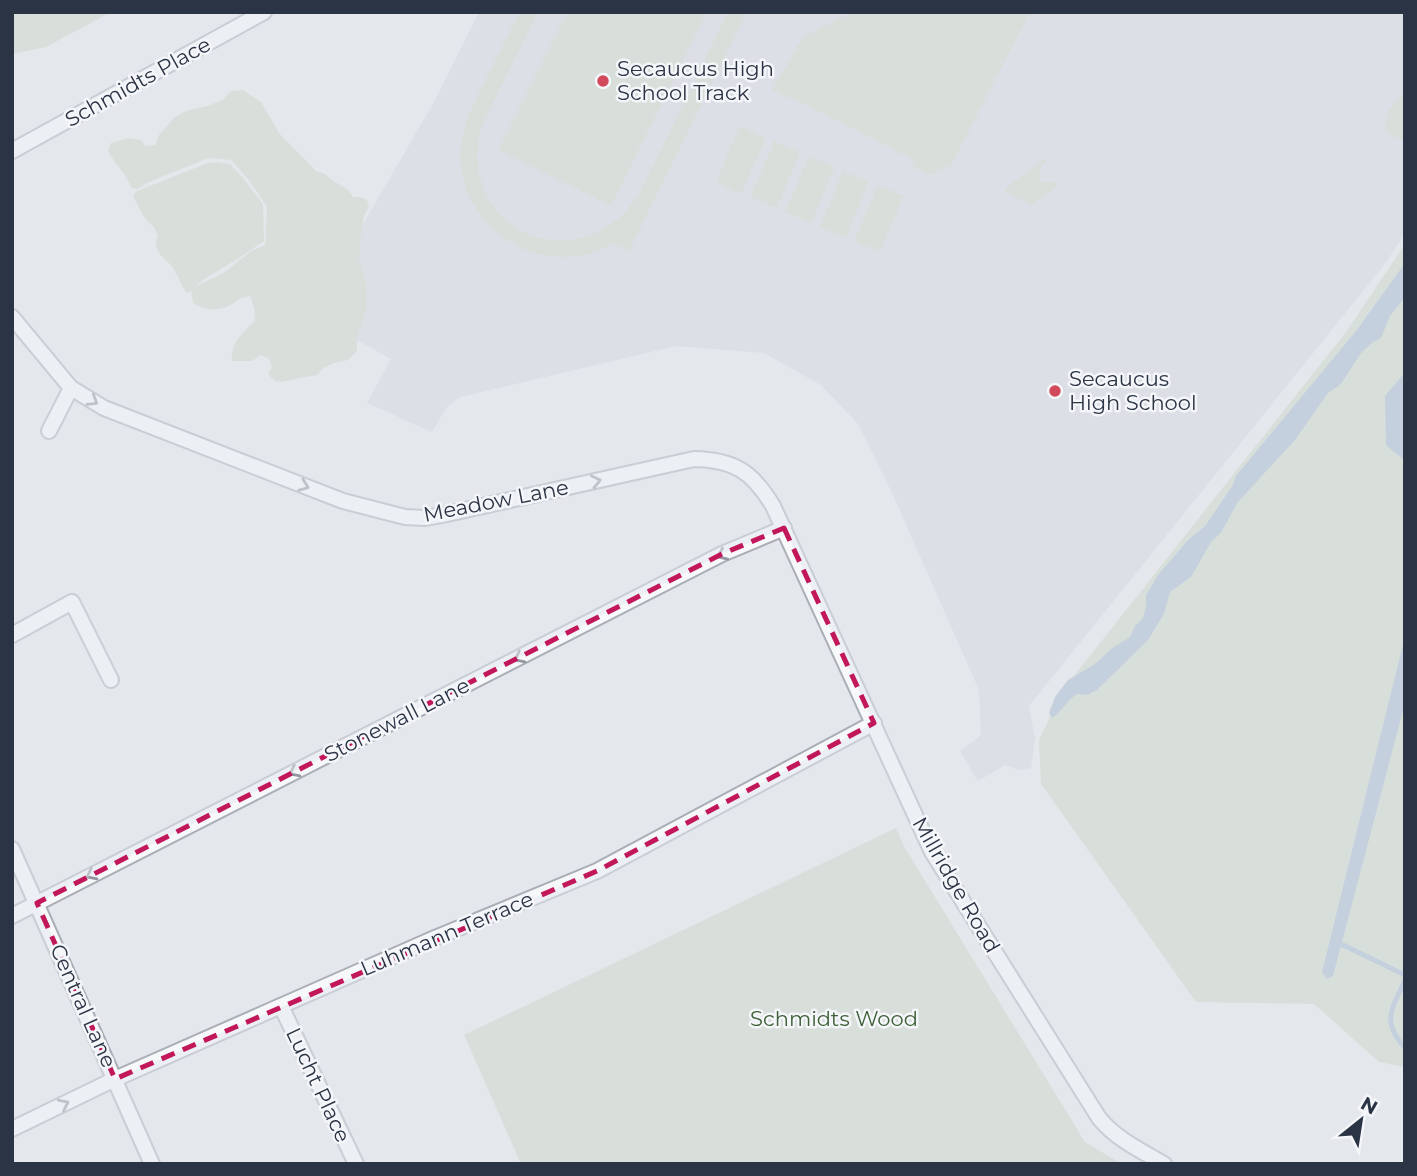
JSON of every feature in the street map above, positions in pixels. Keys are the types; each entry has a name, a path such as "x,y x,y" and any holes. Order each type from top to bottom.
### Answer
{"street":[{"name":"Schmidts Place","path":"12,151 264,12"},
{"name":"Meadow Lane","path":"12,317 71,388 104,408 367,508 405,517 425,518 694,459 720,460 744,471 766,493 785,528"},
{"path":"49,431 71,388"},
{"name":"Millridge Road","path":"785,528 932,852 1092,1108 1107,1128 1118,1137 1164,1164"},
{"name":"Stonewall Lane","path":"12,916 722,554 785,528"},
{"path":"12,635 72,602 111,680"},
{"name":"Luhmann Terrace","path":"12,1129 115,1079 435,938 597,871 874,723"},
{"name":"Central Lane","path":"12,849 152,1164"},
{"name":"Lucht Place","path":"281,1006 356,1164"}],"highlighted area":[{"path":"784,528 874,723 597,871 115,1079 37,903 722,554"}],"shaded area":[{"name":"Secaucus High School","path":"479,12 1405,12 1405,234 1384,265 1029,706 1035,739 1031,768 1019,770 1005,765 978,781 960,751 981,735 979,690 893,495 858,424 821,385 764,353 676,346 460,397 446,408 432,432 367,403 391,359 344,333 348,250 434,102"}],"green space":[{"path":"12,12 111,12 46,47 12,54"},
{"path":"519,12 538,12 482,126 478,162 485,192 502,216 526,233 555,240 585,237 614,222 639,194 728,12 747,12 629,251 613,244 579,256 545,255 524,249 505,238 475,208 461,167 461,144 474,103"},
{"name":"Secaucus High School Track","path":"567,12 707,12 611,206 498,150"},
{"path":"853,12 1030,12 951,166 929,175 911,166 914,160 772,90 803,37"},
{"path":"243,90 261,102 279,133 316,171 348,190 353,197 367,200 369,207 364,216 359,261 365,276 367,306 357,339 357,351 348,360 323,368 317,375 280,382 268,374 272,367 269,359 261,355 252,361 232,361 235,344 255,321 250,296 219,309 205,308 193,303 191,291 187,293 174,269 158,251 155,229 143,215 133,196 137,191 208,163 218,162 230,164 263,204 264,241 195,287 225,272 251,251 265,245 267,207 231,160 208,158 137,189 132,188 108,151 111,143 128,138 141,140 145,146 155,145 159,135 175,117 188,110 222,100 231,91"},
{"path":"1405,90 1404,140 1387,131 1385,124 1389,110"},
{"path":"739,126 766,138 741,194 716,183"},
{"path":"774,141 800,152 777,208 750,197"},
{"path":"809,156 835,167 811,223 785,212"},
{"path":"1044,159 1047,163 1041,165 1040,182 1054,182 1058,187 1031,205 1006,192 1005,189"},
{"path":"843,171 869,182 846,238 820,227"},
{"path":"878,185 904,196 880,252 854,241"},
{"path":"1405,244 1405,1067 1379,1062 1314,1004 1196,1002 1041,784 1039,740 1062,691 1346,332"},
{"name":"Schmidts Wood","path":"896,828 905,848 1085,1142 1122,1164 521,1164 464,1035"}],"water":[{"path":"1405,263 1405,297 1390,316 1381,338 1361,353 1341,384 1328,393 1295,440 1238,502 1191,577 1170,592 1164,614 1148,640 1097,690 1087,695 1077,694 1052,718 1049,713 1055,697 1068,680 1095,664 1111,649 1130,637 1143,618 1146,595 1158,575 1188,540 1205,526 1233,485 1235,477 1356,331"},
{"path":"1405,372 1405,461 1386,445 1385,396"},
{"path":"1405,636 1405,703 1333,976 1327,979 1322,972"}],"waterway":[{"path":"1341,944 1405,975"},
{"path":"1405,980 1391,1014 1393,1030 1405,1048"}],"place":[{"name":"Secaucus High School Track","path":"603,81"},
{"name":"Secaucus High School","path":"1055,391"}]}
